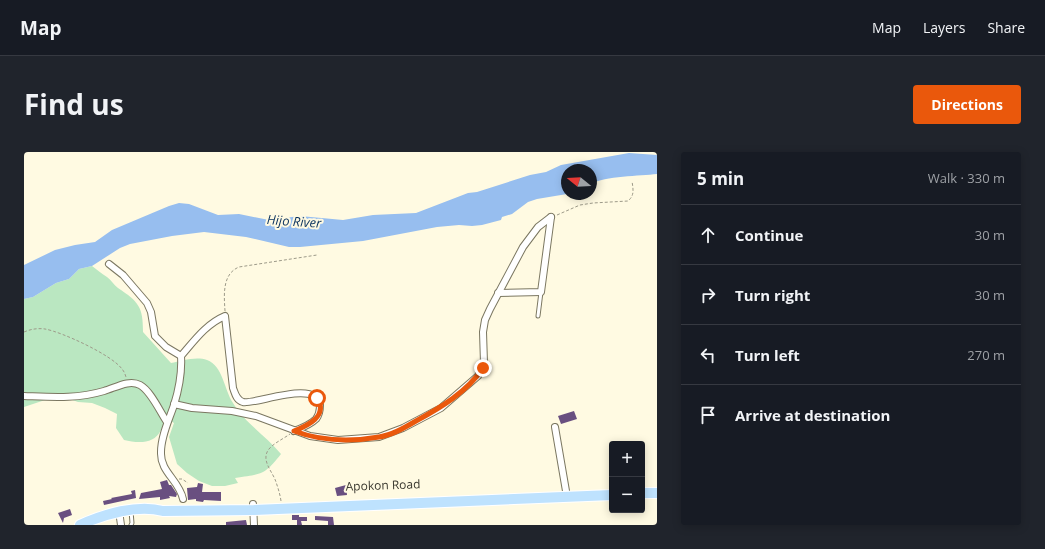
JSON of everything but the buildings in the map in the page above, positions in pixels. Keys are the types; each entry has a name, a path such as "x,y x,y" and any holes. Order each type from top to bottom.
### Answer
{"highway":[{"path":"645,488 657,488"},
{"name":"Apokon Road","path":"253,507 282,503 609,490"},
{"path":"645,493 657,493"},
{"name":"Apokon Road","path":"84,524 95,518 119,511 131,510 156,509 163,511 609,495"}],"street":[{"path":"498,293 541,292 551,217"},
{"path":"174,404 192,408 232,411 262,418 310,436 338,440 379,437 403,428 441,408 478,376 484,363 483,332 485,320 523,247 533,233 551,217"},
{"path":"109,264 123,275 147,303 152,312 155,336 166,347 181,356"},
{"path":"183,499 180,488 164,468 161,452 167,422 174,404 181,375 181,356 206,328 217,319 225,316 233,388 237,399 247,402 273,396 296,394 314,396 320,402 317,418 306,426 294,431"},
{"path":"24,396 77,397 104,391 128,383 135,383 147,391 167,422"},
{"path":"556,427 566,491"},
{"path":"253,507 254,525"},
{"path":"119,511 121,525"}],"lane":[{"path":"538,316 541,292"},
{"path":"131,510 131,525"}],"path":[{"path":"551,217 580,205 628,201 632,198 633,194 632,181"},
{"path":"225,316 224,291 229,274 234,269 317,255"},
{"path":"24,332 33,329 46,329 59,333 101,353 122,369 128,383"},
{"path":"282,503 276,482 266,459 266,455 268,450 294,431"},
{"path":"175,482 182,479 188,483"}],"green space":[{"path":"92,266 135,301 141,311 143,332 171,363 198,358 207,360 217,367 233,403 243,417 281,454 266,470 261,473 235,478 238,483 225,486 212,486 199,481 177,464 169,437 174,423 166,418 158,435 150,441 134,442 124,440 116,428 117,414 92,403 78,402 64,397 51,398 24,407 24,299 33,297 56,283 69,279 79,269"}],"water":[{"path":"629,153 657,155 657,174 597,181 597,164 567,164"},
{"name":"Hijo River","path":"561,165 561,195 528,202 512,214 502,217 501,220 482,225 437,227 363,241 300,247 289,247 246,237 204,232 172,236 130,244 120,248 92,266 79,269 69,279 56,283 33,297 24,299 24,265 55,250 95,242 112,230 179,203 189,204 218,215 239,214 269,220 300,216 343,220 373,215 416,213 468,193 477,192 530,175 546,172"}],"route":[{"path":"317,398 320,402 317,418 306,426 294,431 310,436 338,440 379,437 403,428 441,408 478,376 483,368"}]}
